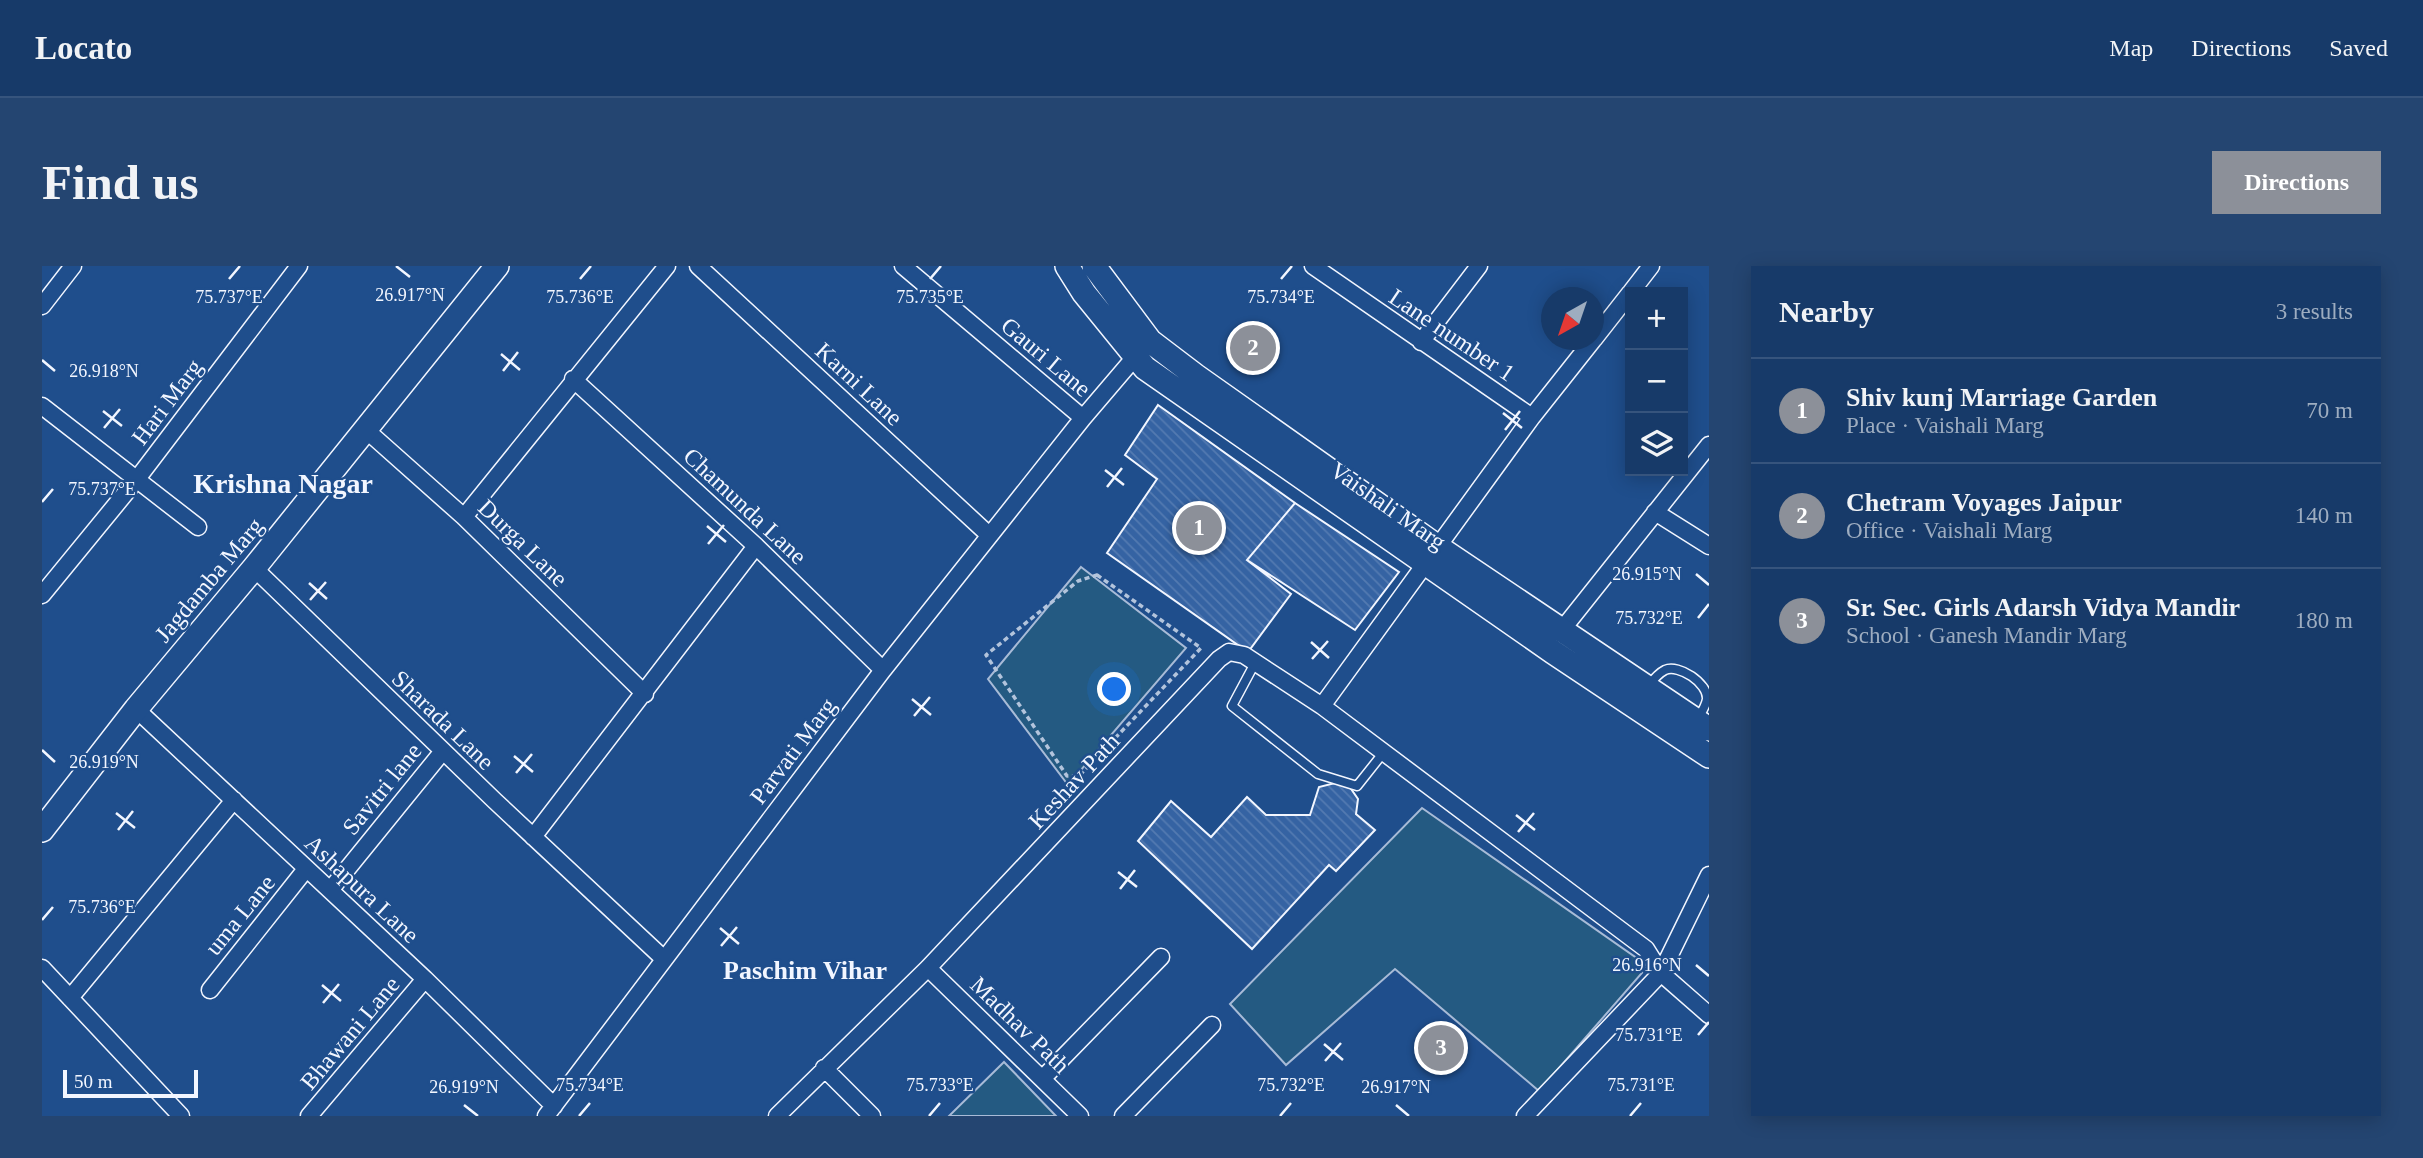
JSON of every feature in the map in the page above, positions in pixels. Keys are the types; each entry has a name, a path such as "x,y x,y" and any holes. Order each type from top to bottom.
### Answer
{"street":[{"path":"42,306 73,266"},
{"name":"Hari Marg","path":"42,595 137,480 299,266"},
{"name":"Jagdamba Marg","path":"42,830 136,709 254,568 497,266"},
{"path":"464,517 667,266"},
{"name":"Karni Lane","path":"698,266 989,535"},
{"name":"Gauri Lane","path":"902,266 1083,418 1142,349"},
{"name":"Vaishali Marg","path":"1068,266 1142,349"},
{"name":"Vaishali Marg","path":"1094,266 1142,349 1145,368 1433,556 1663,713 1709,756"},
{"name":"Lane number 1","path":"1313,266 1532,417"},
{"path":"1421,342 1479,266"},
{"path":"1635,287 1651,266"},
{"path":"1604,325 1625,299"},
{"path":"1322,706 1532,417 1584,350"},
{"name":"Chamunda Lane","path":"573,379 756,546 883,670"},
{"path":"42,406 198,527"},
{"name":"Parvati Marg","path":"550,1111 883,670 1083,418"},
{"name":"Durga Lane","path":"365,429 464,517 645,694"},
{"path":"1561,631 1709,445"},
{"path":"1655,512 1709,545"},
{"path":"533,837 756,546"},
{"name":"Vaishali Marg","path":"1433,556 1561,631 1646,688 1663,713 1703,725"},
{"name":"Sharada Lane","path":"254,568 533,837 664,959"},
{"name":"Keshav Path","path":"777,1116 928,968 1219,659 1229,652 1244,655 1322,706 1646,949 1661,973 1709,1015"},
{"name":"Ashapura Lane","path":"136,709 425,978 550,1111"},
{"name":"Savitri lane","path":"331,889 443,751"},
{"path":"70,998 234,800"},
{"name":"uma Lane","path":"210,990 306,869"},
{"path":"1525,1116 1661,973 1709,875"},
{"path":"1044,1078 1161,957"},
{"path":"42,968 181,1116"},
{"name":"Madhav Path","path":"928,968 1044,1078 1080,1116"},
{"name":"Bhawani Lane","path":"310,1116 425,978"},
{"path":"1123,1116 1212,1026"},
{"path":"824,1068 872,1116"}],"lane":[{"path":"1255,663 1232,706 1318,774 1357,786 1384,752"},
{"path":"1646,688 1665,670 1675,669 1699,682 1706,690 1707,699 1703,725"}],"path":[{"path":"1097,575 1201,648 1079,776 1067,776 986,655 1078,580 1097,575"}],"shaded area":[{"path":"1081,567 1186,648 1068,785 988,679"},
{"path":"1422,808 1648,966 1539,1091 1395,969 1286,1065 1230,1004"},
{"path":"1004,1062 1056,1116 949,1116"}],"building":[{"path":"1158,405 1295,503 1247,560 1291,594 1248,652 1107,553 1157,479 1125,455"},
{"path":"1295,503 1399,572 1355,630 1247,560"},
{"path":"1335,783 1349,786 1358,799 1356,814 1375,830 1336,871 1329,865 1252,949 1138,841 1171,801 1211,837 1247,797 1266,815 1310,815 1319,787"}],"place":[{"name":"Chetram Voyages Jaipur","path":"1253,348"},
{"name":"Shiv kunj Marriage Garden","path":"1199,528"},
{"name":"Sr. Sec. Girls Adarsh Vidya Mandir","path":"1441,1048"}],"district":[{"name":"Krishna Nagar","path":"283,483"},
{"name":"Paschim Vihar","path":"805,970"}]}
